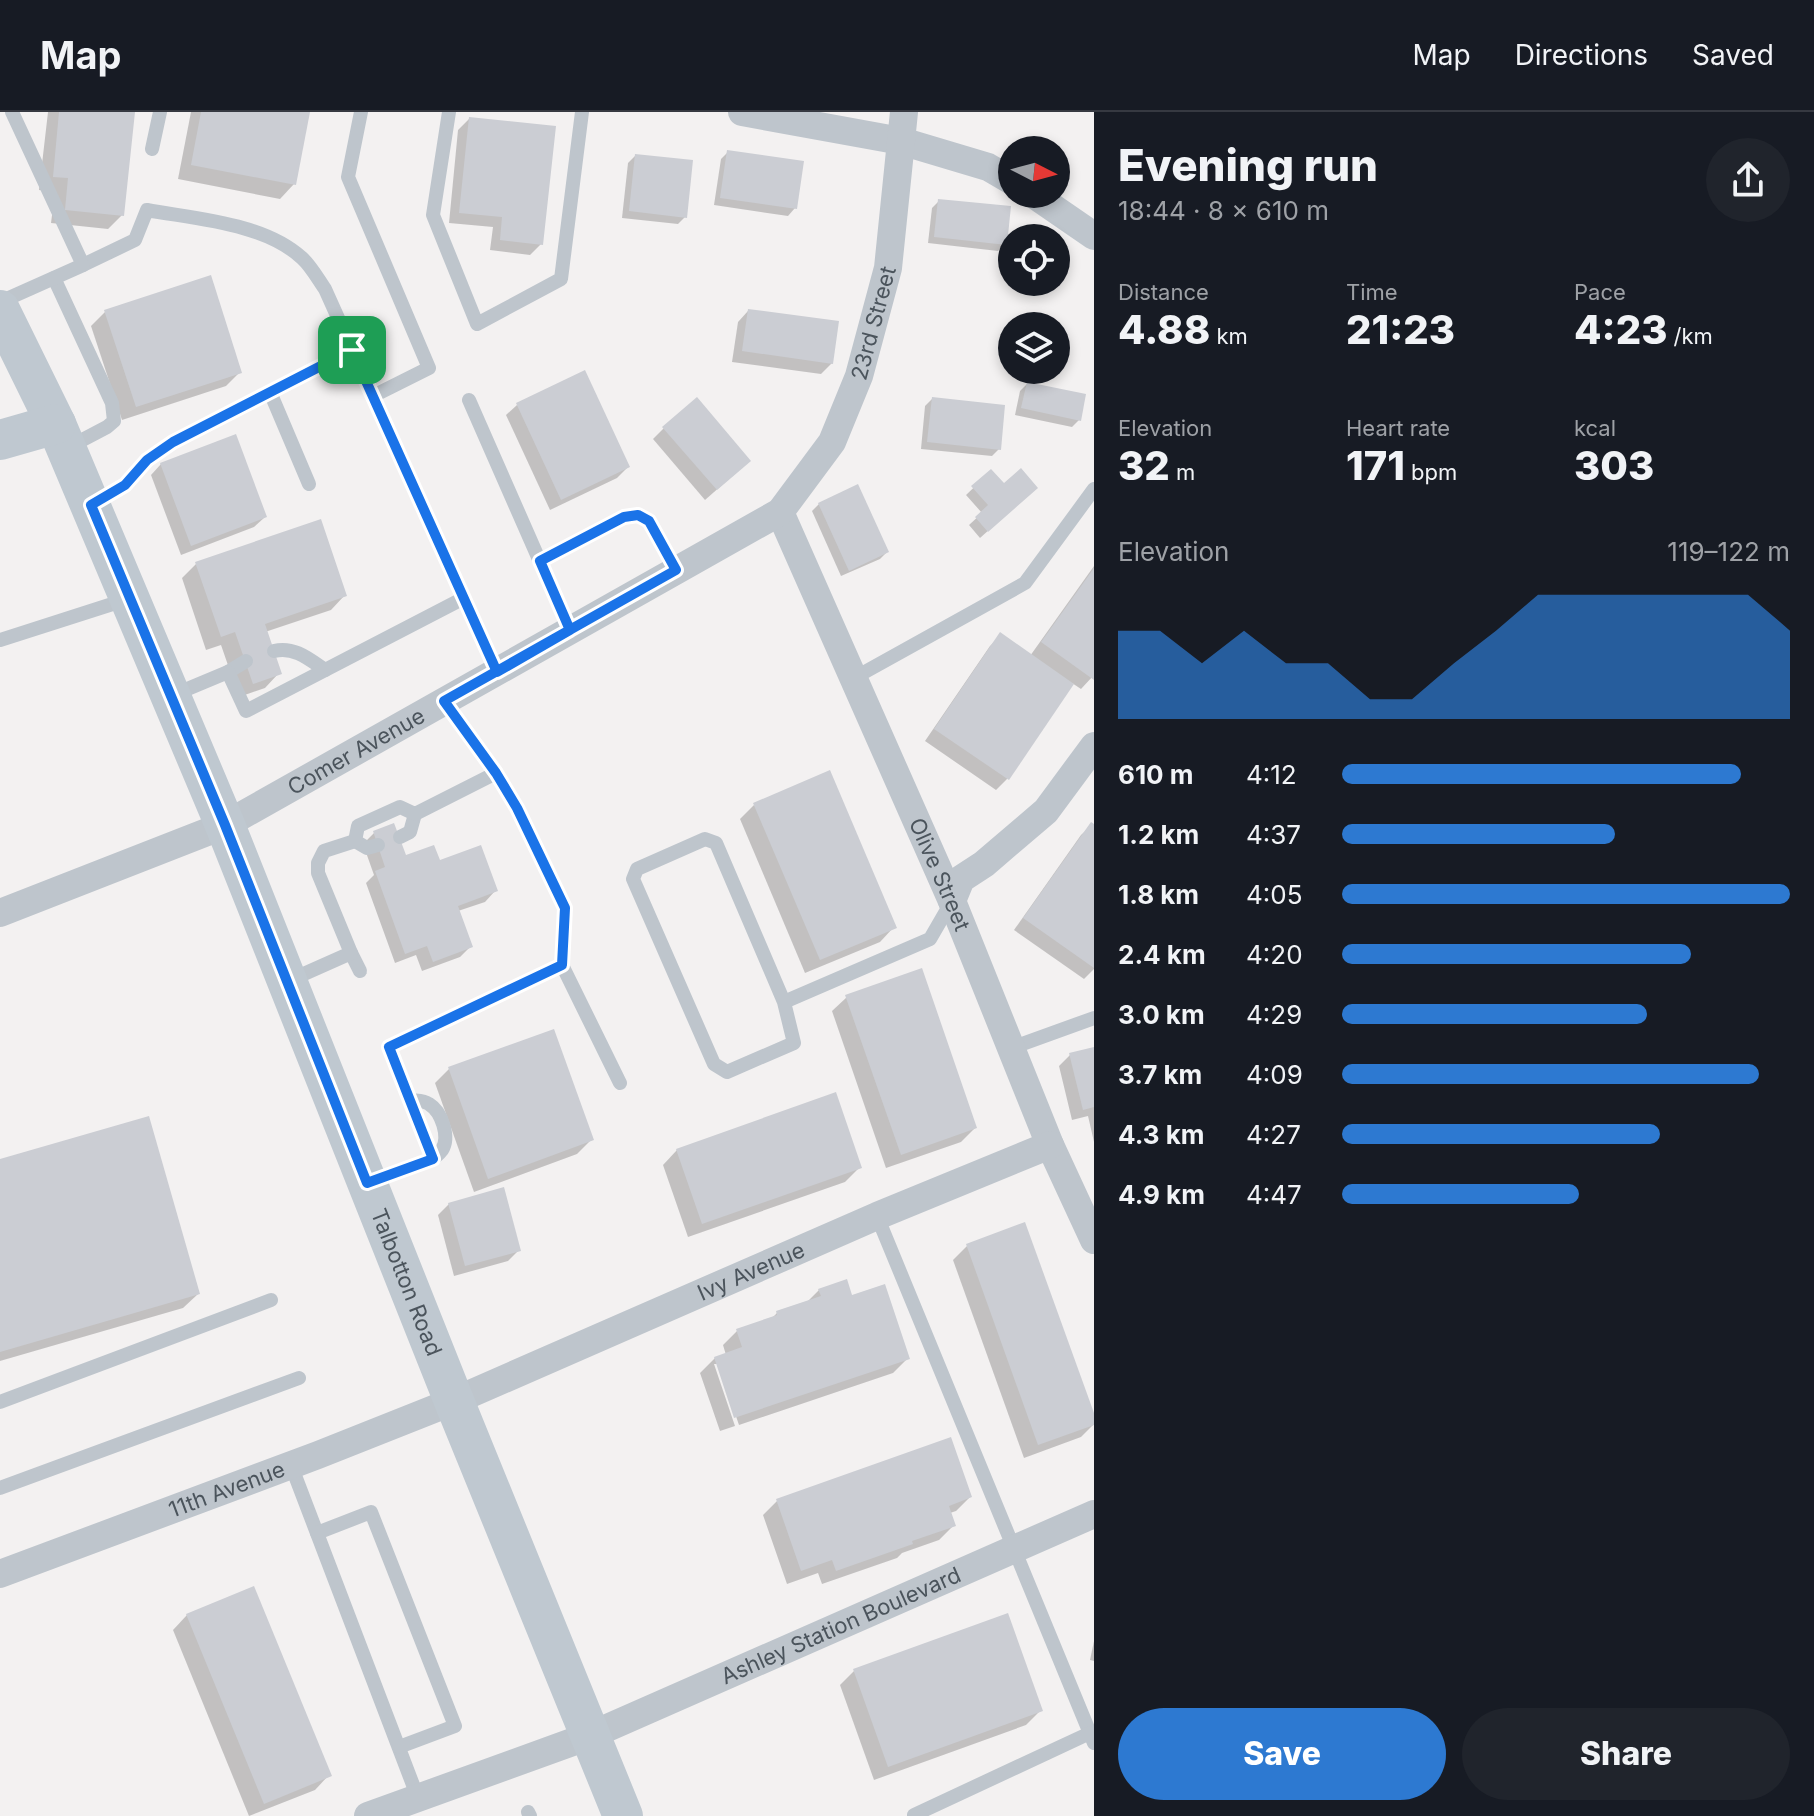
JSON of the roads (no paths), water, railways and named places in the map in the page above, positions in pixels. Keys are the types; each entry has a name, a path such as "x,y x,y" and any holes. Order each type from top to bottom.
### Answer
{"main road":[{"name":"Talbotton Road","path":"0,310 61,436 225,825 623,1816"},
{"path":"0,440 61,436"}],"street":[{"path":"742,112 901,141 988,167 998,173"},
{"name":"23rd Street","path":"780,512 832,442 859,376 888,268 904,112"},
{"path":"1053,208 1094,236"},
{"name":"Comer Avenue","path":"0,913 225,825 780,512"},
{"name":"Olive Street","path":"780,512 952,901 1050,1145 1094,1240"},
{"path":"952,901 961,879 984,864 1046,811 1092,752"},
{"name":"Ivy Avenue","path":"454,1401 877,1216 1050,1145"},
{"name":"11th Avenue","path":"0,1574 454,1401"},
{"name":"Ashley Station Boulevard","path":"368,1816 589,1736 1094,1514"}],"lane":[{"path":"12,112 83,265"},
{"path":"152,149 160,112"},
{"path":"361,112 348,177 429,368 373,396"},
{"path":"449,112 433,215 477,324 561,279 582,112"},
{"path":"0,302 135,240 147,210 244,228 276,240 303,259 325,289 497,672"},
{"path":"54,278 112,403 114,421 107,427 61,436"},
{"path":"91,505 125,485 147,460 173,442 352,350"},
{"path":"270,392 309,484"},
{"path":"469,400 570,630"},
{"path":"854,678 1025,583 1094,489"},
{"path":"540,561 624,517 638,515 649,521 676,570"},
{"path":"0,640 129,598"},
{"path":"228,672 246,711 464,598"},
{"path":"274,651 282,649 301,653 325,670"},
{"path":"171,696 246,661"},
{"path":"444,701 517,808 565,908 562,965 620,1083"},
{"path":"400,837 410,832 415,814 496,773"},
{"path":"355,841 358,826 370,819 400,807 415,814"},
{"path":"705,839 716,843 784,1002 794,1043 727,1072 714,1064 633,879 637,869 705,839"},
{"path":"360,971 318,873 318,863 324,851 355,841 367,848 378,845"},
{"path":"784,1002 930,939 952,901"},
{"path":"287,981 351,953"},
{"path":"433,1159 389,1047 562,965"},
{"path":"1011,1048 1094,1018"},
{"path":"367,1183 433,1159 444,1148 445,1136 436,1110 429,1104 410,1100"},
{"path":"877,1216 1092,1738 914,1815"},
{"path":"0,1402 271,1300"},
{"path":"0,1488 299,1378"},
{"path":"291,1465 317,1533 342,1580 358,1620 418,1798"},
{"path":"317,1533 371,1512 384,1563 399,1603 455,1726 399,1747"}]}
